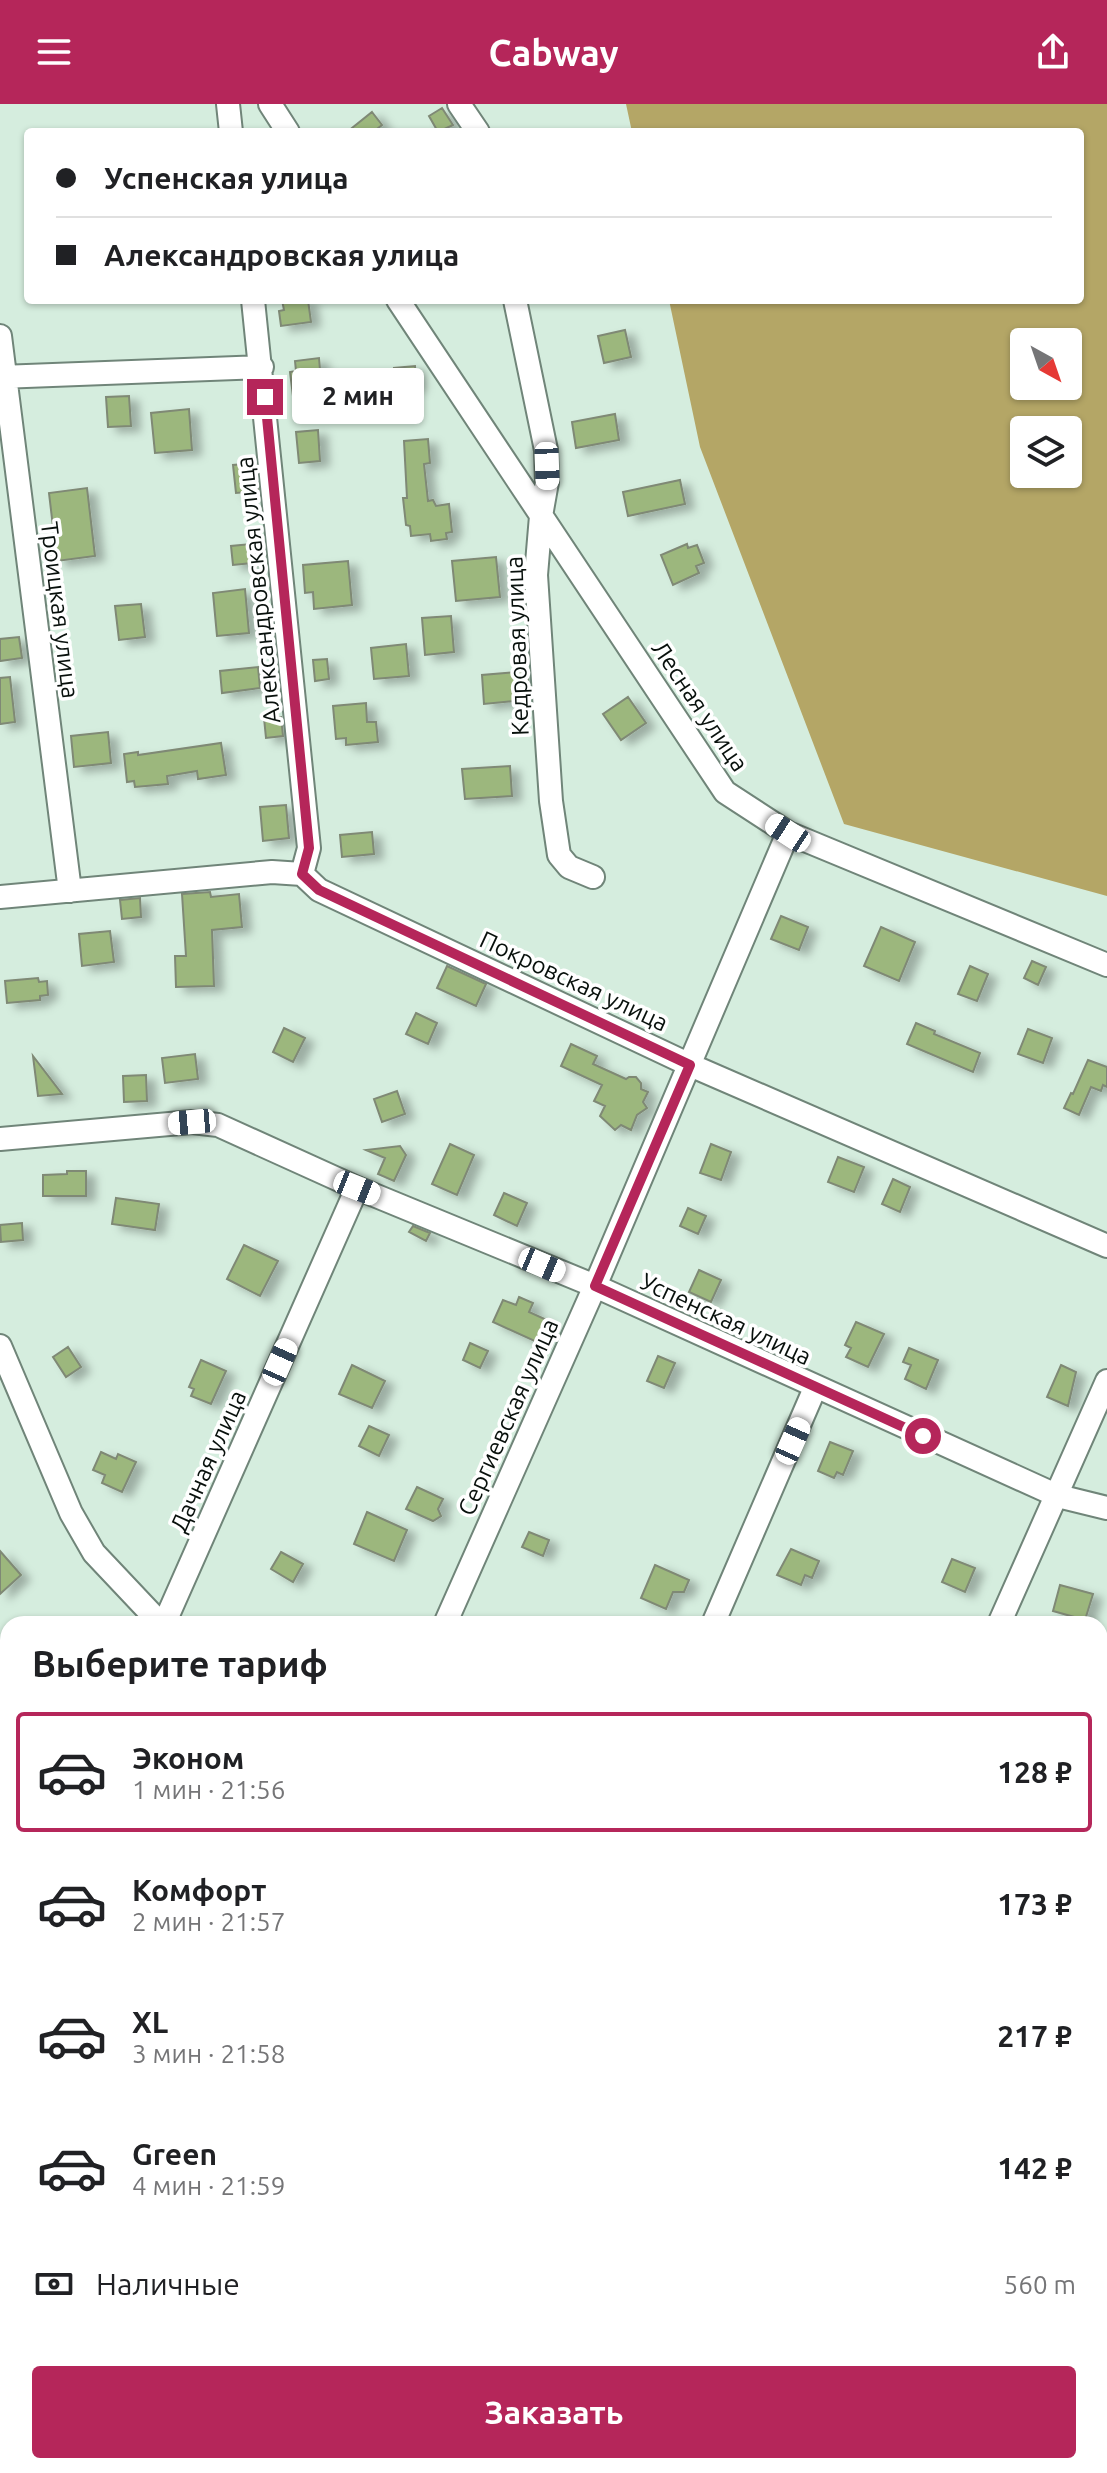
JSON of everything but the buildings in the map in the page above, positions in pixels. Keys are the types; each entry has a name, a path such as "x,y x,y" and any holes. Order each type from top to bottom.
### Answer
{"street":[{"path":"228,104 231,128"},
{"path":"270,104 285,128"},
{"path":"459,104 477,128"},
{"path":"478,104 480,128"},
{"name":"Александровская улица","path":"254,304 309,848 302,874"},
{"name":"Лесная улица","path":"401,304 725,792 788,833 1107,965"},
{"name":"Кедровая улица","path":"516,304 546,450 547,482 536,575 551,801 559,855 569,867 593,877"},
{"name":"Троицкая улица","path":"0,336 2,377 70,891"},
{"path":"2,377 262,367"},
{"name":"Сергиевская улица","path":"449,1616 595,1286 788,833"},
{"path":"0,897 272,872 302,874"},
{"name":"Покровская улица","path":"302,874 319,890 690,1065 1107,1246"},
{"name":"Успенская улица","path":"0,1139 192,1122 218,1125 357,1188 595,1286 1058,1496 1107,1508"},
{"name":"Дачная улица","path":"167,1616 357,1188"},
{"path":"0,1346 71,1513 94,1553 155,1616"},
{"path":"1003,1616 1107,1381"},
{"path":"716,1616 815,1388"}],"shaded area":[{"path":"626,104 1107,104 1107,896 844,824 700,447 670,304 1084,304 1084,128 631,128"}],"route":[{"path":"265,397 309,848 302,874 319,890 690,1065 595,1286 923,1436"}]}
